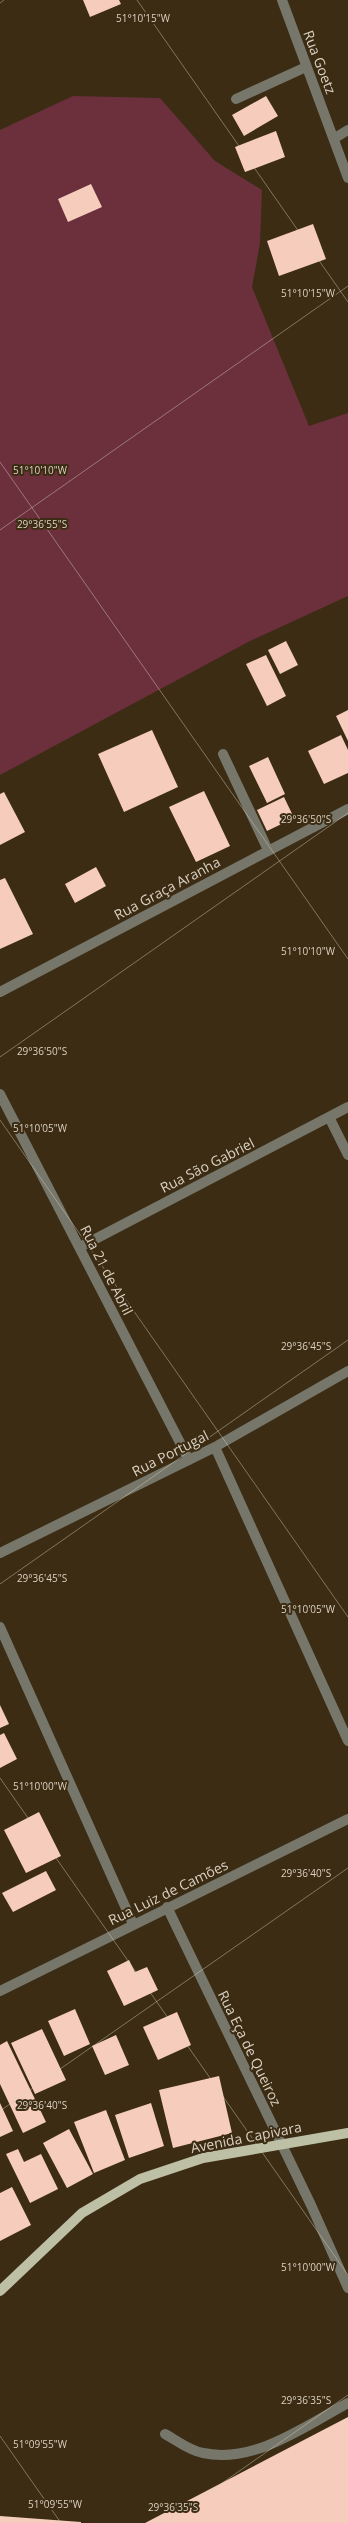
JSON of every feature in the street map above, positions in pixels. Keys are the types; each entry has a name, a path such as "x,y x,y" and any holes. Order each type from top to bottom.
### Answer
{"main road":[{"name":"Avenida Capivara","path":"0,2291 82,2213 140,2179 203,2158 348,2133"}],"street":[{"name":"Rua Goetz","path":"282,0 306,67 335,138 348,178"},
{"path":"236,99 306,67"},
{"path":"335,138 348,130"},
{"path":"223,754 268,850"},
{"name":"Rua Graça Aranha","path":"0,992 348,809"},
{"name":"Rua 21 de Abril","path":"0,1094 189,1460"},
{"name":"Rua São Gabriel","path":"80,1247 348,1108"},
{"path":"329,1117 348,1155"},
{"name":"Rua Portugal","path":"0,1553 189,1460 348,1371"},
{"path":"215,1446 344,1726 348,1741"},
{"path":"0,1627 133,1924"},
{"name":"Rua Luiz de Camões","path":"0,1991 348,1819"},
{"name":"Rua Eça de Queiroz","path":"167,1908 280,2144 311,2205 348,2288"},
{"path":"165,2434 202,2453 228,2455 256,2449 277,2442 348,2403"}],"shaded area":[{"path":"73,96 160,98 215,161 262,190 260,243 252,287 309,426 348,413 348,596 250,641 0,775 0,130"}],"building":[{"path":"83,0 119,0 121,4 90,17"},
{"path":"266,96 278,116 244,136 232,115"},
{"path":"276,131 285,157 245,172 235,147"},
{"path":"91,184 102,207 68,222 58,199"},
{"path":"313,224 326,259 279,276 267,241"},
{"path":"286,641 298,665 280,674 268,650"},
{"path":"266,655 286,696 267,706 246,664"},
{"path":"348,710 348,741 336,716"},
{"path":"152,730 178,787 124,812 98,754"},
{"path":"341,735 348,750 348,773 324,784 308,751"},
{"path":"268,757 285,794 267,803 249,766"},
{"path":"204,791 230,846 196,862 169,807"},
{"path":"4,792 25,832 0,845 0,794"},
{"path":"284,797 294,818 267,831 257,810"},
{"path":"96,867 106,886 75,903 65,884"},
{"path":"5,878 33,934 0,949 0,880"},
{"path":"0,1705 9,1724 0,1728"},
{"path":"4,1733 17,1759 0,1768 0,1735"},
{"path":"39,1812 61,1856 26,1873 4,1830"},
{"path":"46,1871 56,1890 13,1912 2,1893"},
{"path":"129,1960 135,1972 147,1967 158,1990 124,2006 107,1971"},
{"path":"75,2009 90,2044 64,2056 48,2021"},
{"path":"177,2012 191,2045 158,2060 143,2027"},
{"path":"42,2029 66,2080 35,2094 11,2043"},
{"path":"116,2035 129,2065 105,2075 92,2046"},
{"path":"7,2041 46,2122 23,2133 0,2084 0,2045"},
{"path":"219,2076 232,2133 173,2148 159,2090"},
{"path":"0,2103 13,2131 0,2137"},
{"path":"151,2103 164,2146 129,2158 115,2115"},
{"path":"106,2110 125,2160 94,2173 74,2122"},
{"path":"69,2129 93,2174 67,2188 43,2143"},
{"path":"18,2149 24,2162 41,2154 58,2189 30,2203 6,2154"},
{"path":"12,2187 31,2225 0,2241 0,2193"},
{"path":"348,2417 348,2523 145,2523"},
{"path":"0,2516 81,2522 81,2523 0,2523"}]}
